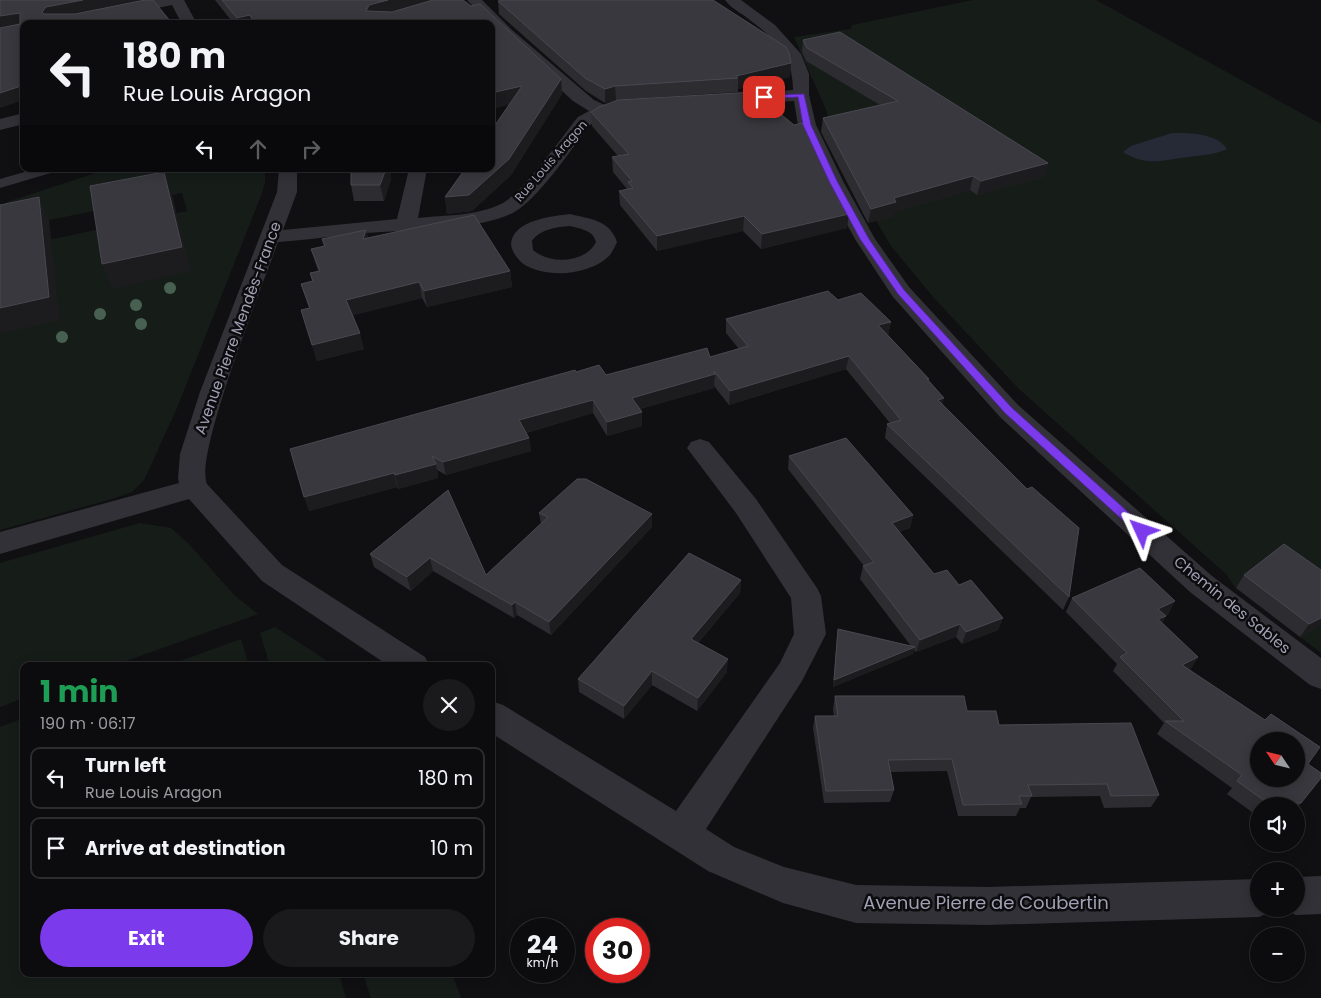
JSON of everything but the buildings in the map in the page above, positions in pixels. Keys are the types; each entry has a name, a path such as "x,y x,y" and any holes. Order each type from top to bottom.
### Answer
{"street":[{"path":"76,20 176,0 188,20"},
{"path":"474,0 494,20"},
{"name":"Chemin des Sables","path":"732,0 770,28 793,54 801,74 801,95 807,125 833,181 865,239 901,292 1016,418 1202,584 1321,676"},
{"path":"495,21 588,104 604,111"},
{"path":"495,35 507,33"},
{"path":"703,101 801,95"},
{"name":"Rue Louis Aragon","path":"271,236 406,226 483,216 510,207 584,121 593,115 616,107 644,104"},
{"path":"0,125 20,119"},
{"name":"Avenue Pierre Mendès-France","path":"195,488 191,478 193,454 212,392 288,192 288,172"},
{"path":"406,226 417,172"},
{"path":"517,201 546,223"},
{"path":"681,835 791,672 810,634 806,596 746,506 700,448"},
{"path":"0,543 195,488 272,573 408,662"},
{"name":"Avenue Pierre de Coubertin","path":"495,718 721,859 783,885 856,904 988,906 1250,898"},
{"path":"1305,896 1321,895"}],"lane":[{"path":"0,184 39,172"}],"shaded area":[{"path":"973,0 1096,0 1321,124 1321,653 1234,586 1227,575 1018,388 934,298 891,246 868,207 830,130 827,112 794,37 851,29 852,25"},
{"path":"99,172 265,172 262,193 177,408 144,480 132,492 112,499 0,530 0,250 187,211 182,193 0,230 7,202"},
{"path":"140,523 171,528 189,544 235,596 258,614 123,662 20,662 20,700 0,707 0,563"},
{"path":"275,627 329,662 269,662 260,633"},
{"path":"241,639 248,662 177,662"},
{"path":"20,720 20,977 340,977 346,998 0,998 0,727"},
{"path":"364,977 453,977 461,998 371,998"}],"water":[{"path":"1172,133 1210,137 1217,140 1227,149 1163,161 1140,160 1123,152 1131,146"}],"route":[{"path":"764,97 801,95 807,125 833,181 865,239 901,292 1009,411 1142,531"}]}
